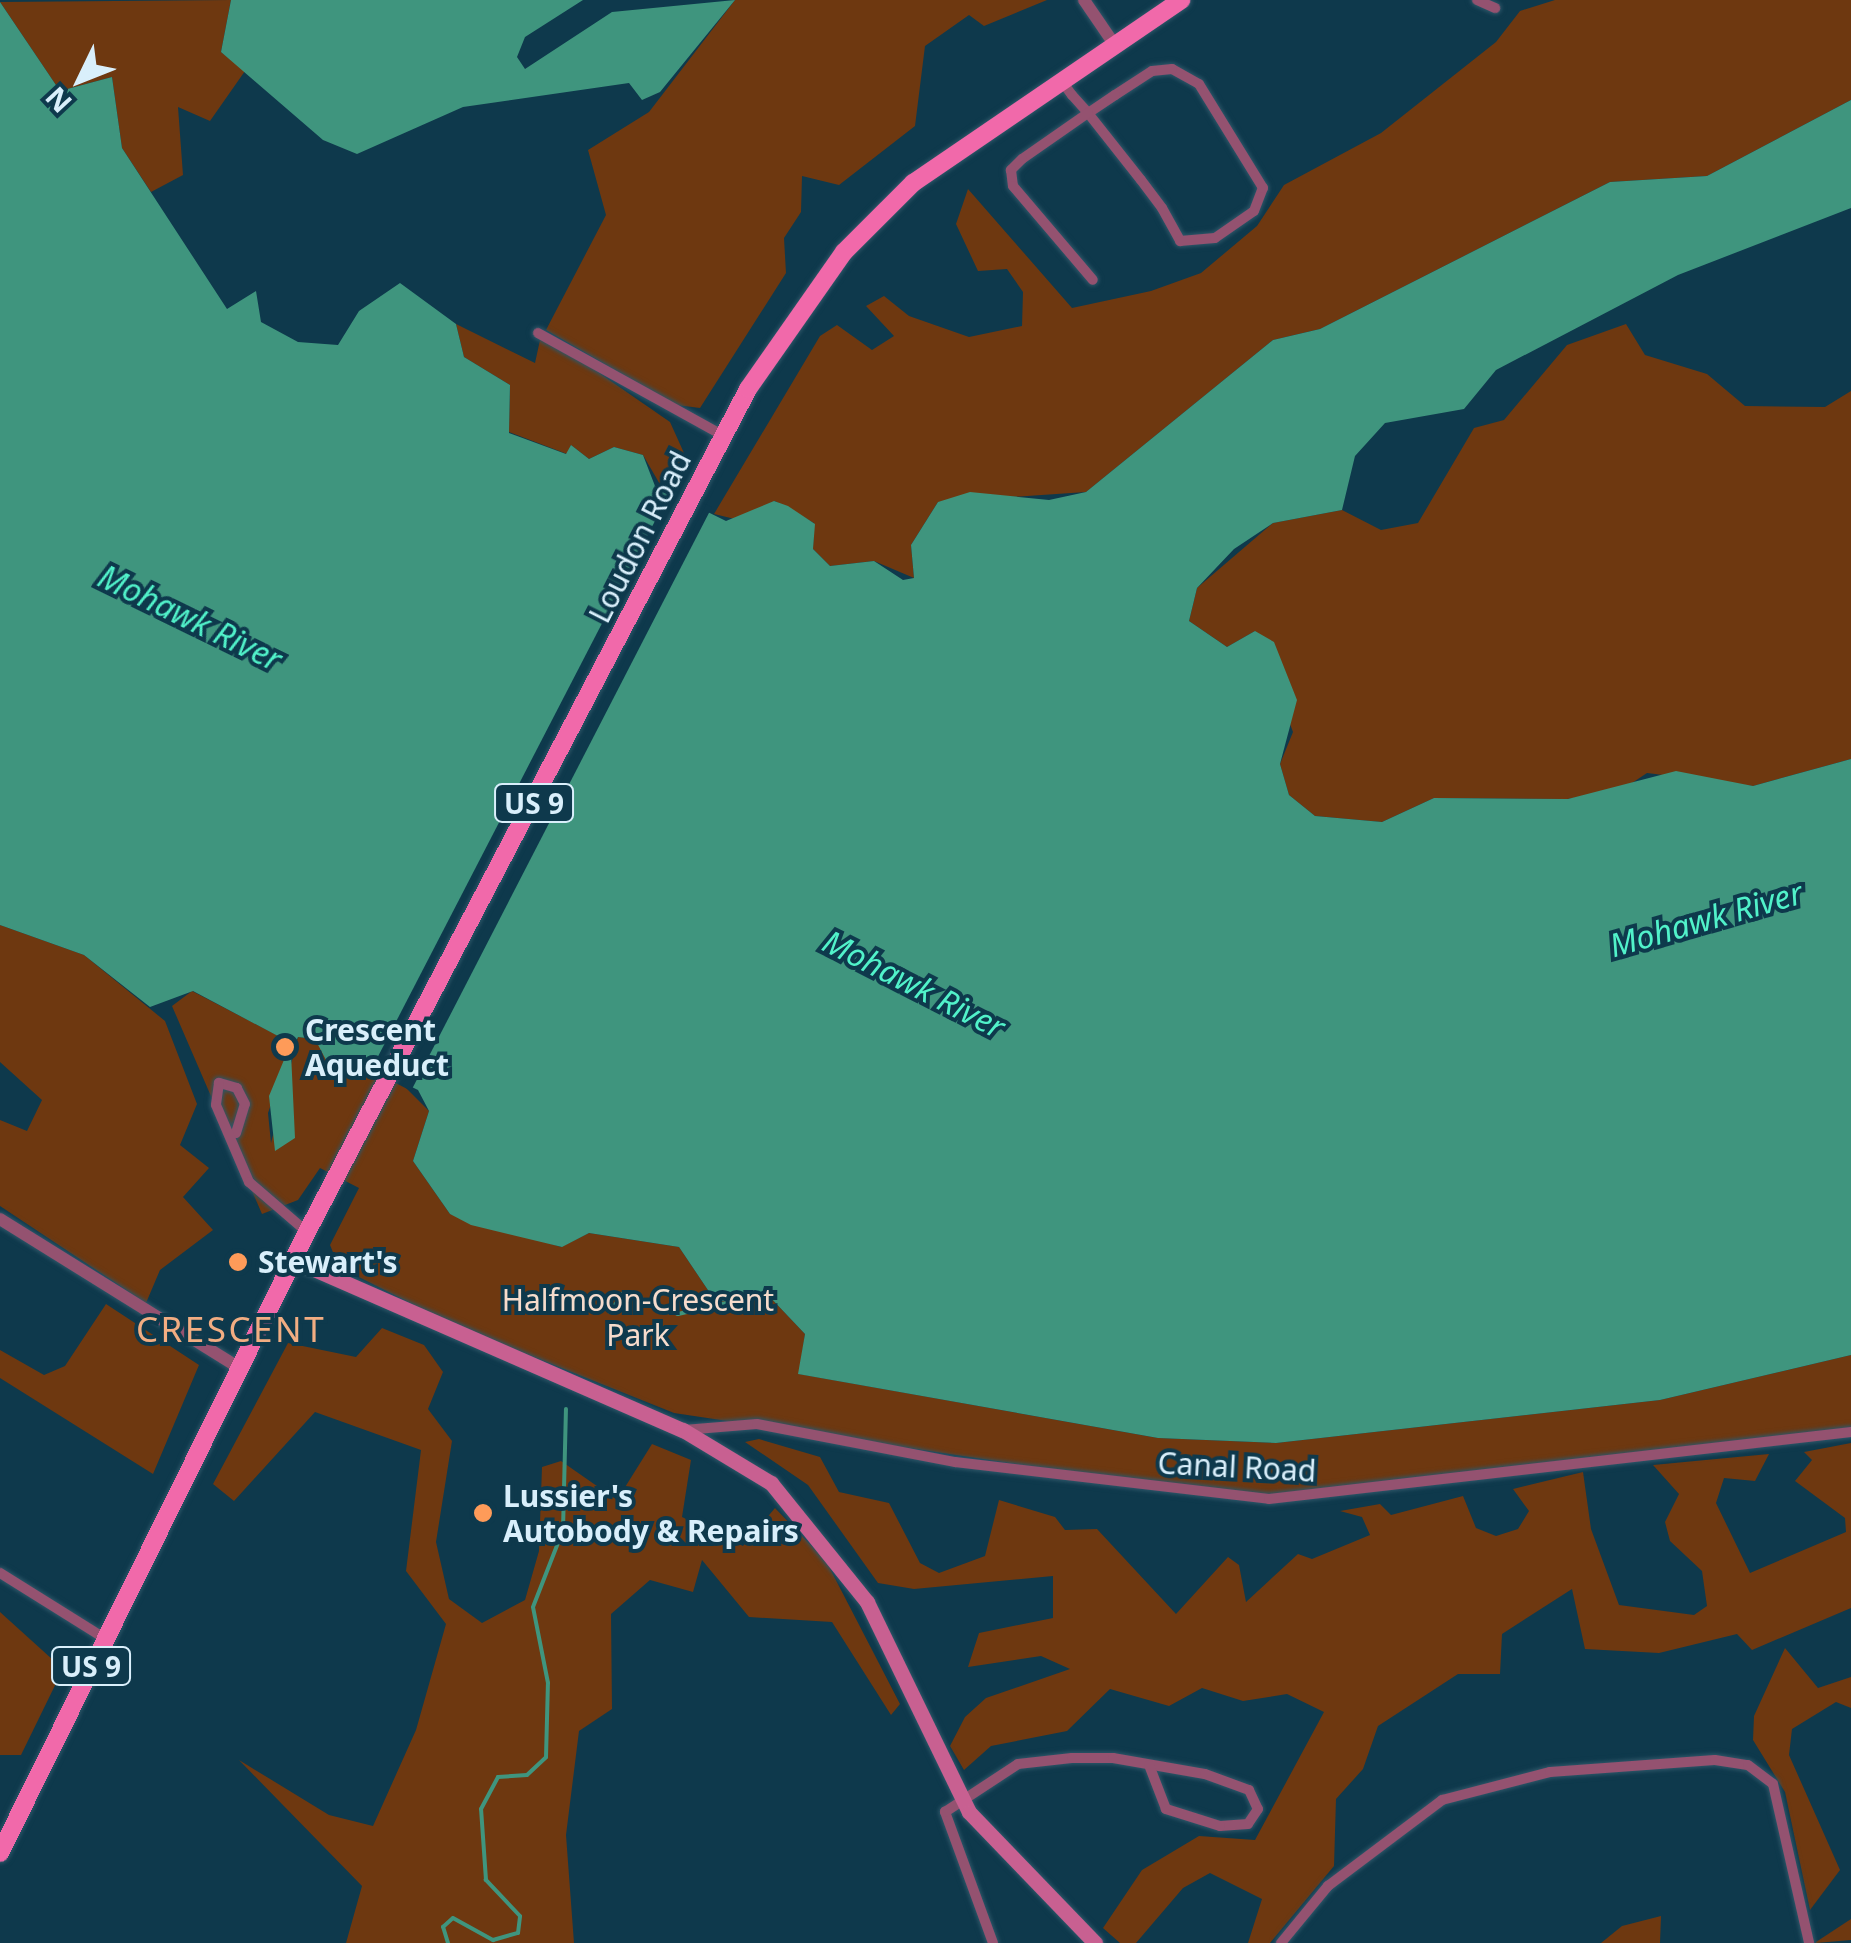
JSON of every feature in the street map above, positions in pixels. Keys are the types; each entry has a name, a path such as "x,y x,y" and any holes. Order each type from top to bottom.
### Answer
{"main road":[{"name":"Loudon Road","path":"306,1232 372,1117 722,435 844,252 938,163 1182,0"},
{"name":"US 9","path":"0,1853 306,1232"},
{"path":"293,1260 683,1430 771,1483 836,1552 959,1796 1009,1861 1095,1943"}],"street":[{"path":"1084,0 1114,44"},
{"path":"1477,0 1495,8"},
{"path":"1061,79 1088,113 1180,241 1203,244 1263,200 1260,172 1186,74 1152,71 1088,113 1010,177 1094,280"},
{"path":"538,333 722,435"},
{"path":"236,1133 249,1182 306,1232"},
{"path":"0,1219 239,1368"},
{"name":"Canal Road","path":"683,1430 758,1424 955,1462 1269,1499 1851,1432"},
{"path":"0,1573 104,1638"},
{"path":"1281,1943 1328,1886 1442,1800 1550,1772 1715,1760 1748,1765 1773,1784 1808,1943"},
{"path":"992,1943 946,1812 959,1796 1018,1764 1149,1765 1249,1790 1258,1809 1248,1824 1220,1826 1166,1809 1149,1765"}],"green space":[{"path":"231,0 221,52 245,71 210,121 178,107 183,175 151,192 122,148 112,77 60,91 0,2"},
{"path":"735,0 1047,0 984,26 969,15 925,46 915,126 839,185 802,176 801,212 784,238 786,273 700,408 676,405 546,330 606,215 588,150 649,112"},
{"path":"1555,0 1851,0 1851,100 1707,176 1610,182 1320,329 1273,340 1086,492 938,502 911,545 914,578 874,561 830,566 813,549 814,523 775,501 739,520 714,514 820,336 837,325 872,350 894,336 866,306 884,296 909,316 969,337 1022,326 1023,292 1007,269 978,271 956,224 968,189 1072,308 1151,291 1201,273 1257,226 1284,185 1381,133 1496,42 1520,11"},
{"path":"456,324 535,363 540,340 563,348 670,422 684,453 665,493 643,455 614,447 589,459 571,445 567,454 509,432 510,385 464,357"},
{"path":"1626,324 1645,355 1707,374 1745,406 1825,407 1851,391 1851,759 1753,786 1647,773 1620,791 1567,799 1434,798 1382,822 1315,816 1289,795 1280,764 1293,732 1255,631 1227,647 1189,621 1197,588 1273,523 1342,510 1381,530 1418,523 1474,428 1504,420 1567,345"},
{"path":"0,925 84,955 165,1021 197,1104 180,1145 209,1168 183,1197 213,1230 160,1270 146,1303 0,1206 0,1120 27,1131 42,1100 0,1062"},
{"name":"Halfmoon-Crescent Park","path":"192,991 292,1043 268,1113 271,1143 298,1037 315,1039 341,1065 354,1059 389,1071 429,1111 413,1161 450,1214 561,1247 589,1233 679,1247 716,1302 768,1295 805,1334 799,1374 1158,1438 1276,1443 1660,1400 1851,1355 1851,1432 1244,1498 674,1413 452,1324 339,1267 330,1245 359,1188 320,1168 298,1200 262,1214 172,1006"},
{"path":"106,1304 199,1365 153,1474 0,1378 0,1350 44,1375 65,1366"},
{"path":"382,1328 424,1345 443,1372 428,1409 452,1441 436,1542 449,1599 482,1623 525,1600 539,1551 542,1467 561,1461 617,1500 652,1444 691,1460 682,1517 743,1546 775,1508 826,1561 900,1704 891,1715 832,1622 749,1617 702,1560 693,1592 650,1580 611,1614 612,1709 579,1731 566,1835 574,1943 346,1943 362,1886 239,1760 329,1815 373,1826 416,1730 446,1624 406,1571 421,1450 315,1412 234,1501 213,1484 288,1343 356,1357"},
{"path":"759,1439 820,1457 839,1492 889,1503 920,1563 939,1573 985,1556 999,1500 1055,1517 1065,1530 1097,1529 1176,1614 1228,1557 1239,1565 1246,1602 1298,1554 1312,1559 1370,1535 1362,1517 1340,1511 1380,1504 1391,1515 1463,1496 1476,1528 1496,1536 1518,1529 1529,1511 1513,1489 1583,1472 1591,1529 1619,1605 1694,1615 1707,1606 1702,1571 1670,1541 1665,1522 1679,1494 1653,1465 1769,1454 1755,1481 1724,1478 1716,1503 1750,1573 1846,1532 1845,1518 1795,1481 1812,1460 1804,1452 1851,1443 1851,1608 1752,1650 1737,1634 1659,1653 1585,1649 1572,1589 1502,1634 1500,1674 1458,1674 1378,1726 1363,1769 1336,1799 1334,1866 1270,1943 1248,1943 1262,1899 1210,1873 1183,1888 1136,1943 1120,1943 1103,1928 1142,1870 1199,1836 1255,1840 1324,1712 1287,1694 1243,1701 1202,1688 1169,1706 1110,1689 1067,1731 991,1746 964,1770 950,1746 965,1717 986,1698 1070,1669 1041,1656 968,1667 979,1633 1053,1618 1053,1576 914,1589 878,1583 808,1485 745,1442"},
{"path":"0,1612 63,1669 21,1755 0,1755"},
{"path":"1785,1648 1818,1688 1851,1677 1851,1708 1836,1702 1792,1729 1789,1755 1840,1870 1810,1910 1785,1792 1753,1740 1754,1716"},
{"path":"1661,1916 1660,1943 1601,1943 1622,1926"},
{"path":"1851,1919 1851,1940 1816,1943 1816,1942"}],"water":[{"path":"231,0 583,0 525,37 517,57 525,69 612,12 735,0 660,92 642,100 629,83 463,107 357,154 323,140 221,52"},
{"name":"Mohawk River","path":"0,2 60,91 112,77 122,148 227,309 256,291 261,322 298,342 338,345 359,311 400,283 456,324 464,357 510,385 509,433 566,454 571,445 589,459 614,447 643,455 655,486 726,521 774,501 788,506 815,524 813,549 830,566 874,561 903,580 914,578 911,545 938,502 970,492 1049,500 1086,492 1273,340 1320,329 1610,182 1707,176 1851,100 1851,208 1678,275 1496,370 1464,409 1385,423 1355,456 1342,510 1273,523 1234,549 1197,588 1189,621 1227,647 1255,631 1274,642 1297,700 1280,764 1289,795 1315,816 1382,822 1434,798 1568,799 1676,771 1753,786 1851,759 1851,1355 1660,1400 1276,1443 1158,1438 798,1374 805,1334 768,1295 716,1302 679,1247 589,1233 562,1247 471,1225 450,1214 413,1161 429,1111 418,1090 354,1059 327,1062 315,1039 298,1037 291,1053 295,1138 275,1151 269,1096 291,1043 193,991 150,1007 84,955 0,925"}],"pier":[{"path":"671,490 712,507 411,1091 371,1070"}],"waterway":[{"path":"610,1312 624,1292 678,1314 757,1296"},
{"path":"448,1943 443,1927 453,1918 493,1940 518,1933 520,1916 486,1880 481,1809 498,1777 527,1775 546,1757 548,1683 533,1607 563,1530 566,1409"}],"place":[{"name":"Crescent Aqueduct","path":"285,1047"},
{"name":"Stewart's","path":"238,1262"},
{"name":"Lussier's Autobody & Repairs","path":"483,1513"}],"district":[{"name":"CRESCENT","path":"231,1329"}]}
